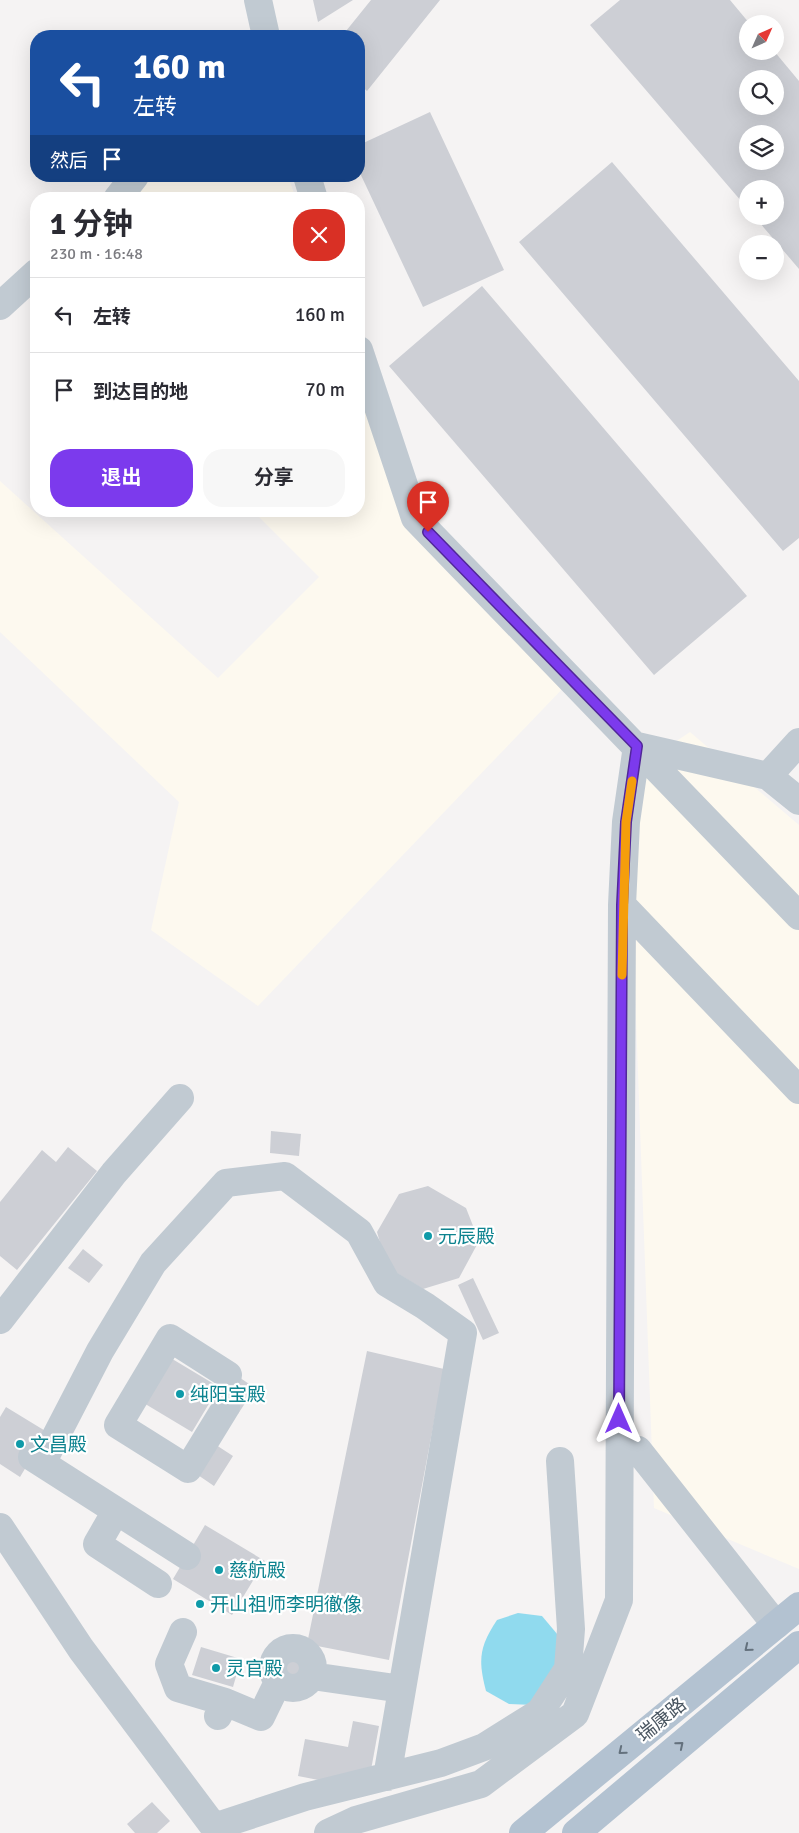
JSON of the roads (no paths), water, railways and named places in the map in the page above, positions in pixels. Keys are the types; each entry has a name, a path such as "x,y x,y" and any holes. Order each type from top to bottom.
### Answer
{"main road":[{"name":"瑞康路","path":"523,1833 799,1606"},
{"name":"瑞康路","path":"576,1833 799,1645"}],"street":[{"path":"122,192 130,182"},
{"path":"0,306 30,278"},
{"path":"365,368 415,518 799,916"},
{"path":"768,776 799,742"},
{"path":"637,746 768,776 799,800"},
{"path":"328,1833 356,1820 482,1784 575,1714 619,1600 622,905 626,822 637,746"},
{"path":"622,905 799,1090"},
{"path":"0,1320 114,1174 180,1098"},
{"path":"187,1556 37,1460 153,1262 226,1183 285,1176 359,1232 387,1283 425,1306 462,1333 387,1777"},
{"path":"226,1407 188,1469 118,1425 170,1338 228,1375"},
{"path":"638,1450 776,1625"},
{"path":"0,1527 81,1649 214,1827 305,1796 441,1763 484,1747 540,1712 568,1669 571,1629 560,1461"},
{"path":"116,1511 97,1544 158,1584"},
{"path":"183,1632 169,1664 178,1688 222,1709 261,1717 278,1682 290,1688 296,1688 303,1686 312,1676 402,1689"}],"water":[{"path":"518,1613 542,1616 563,1641 564,1664 534,1705 509,1704 486,1691 483,1680 482,1654 491,1630 497,1620"}],"place":[{"name":"元辰殿","path":"428,1236"},
{"name":"纯阳宝殿","path":"180,1394"},
{"name":"文昌殿","path":"20,1444"},
{"name":"慈航殿","path":"219,1570"},
{"name":"开山祖师李明徹像","path":"200,1604"},
{"name":"灵官殿","path":"216,1668"}]}
